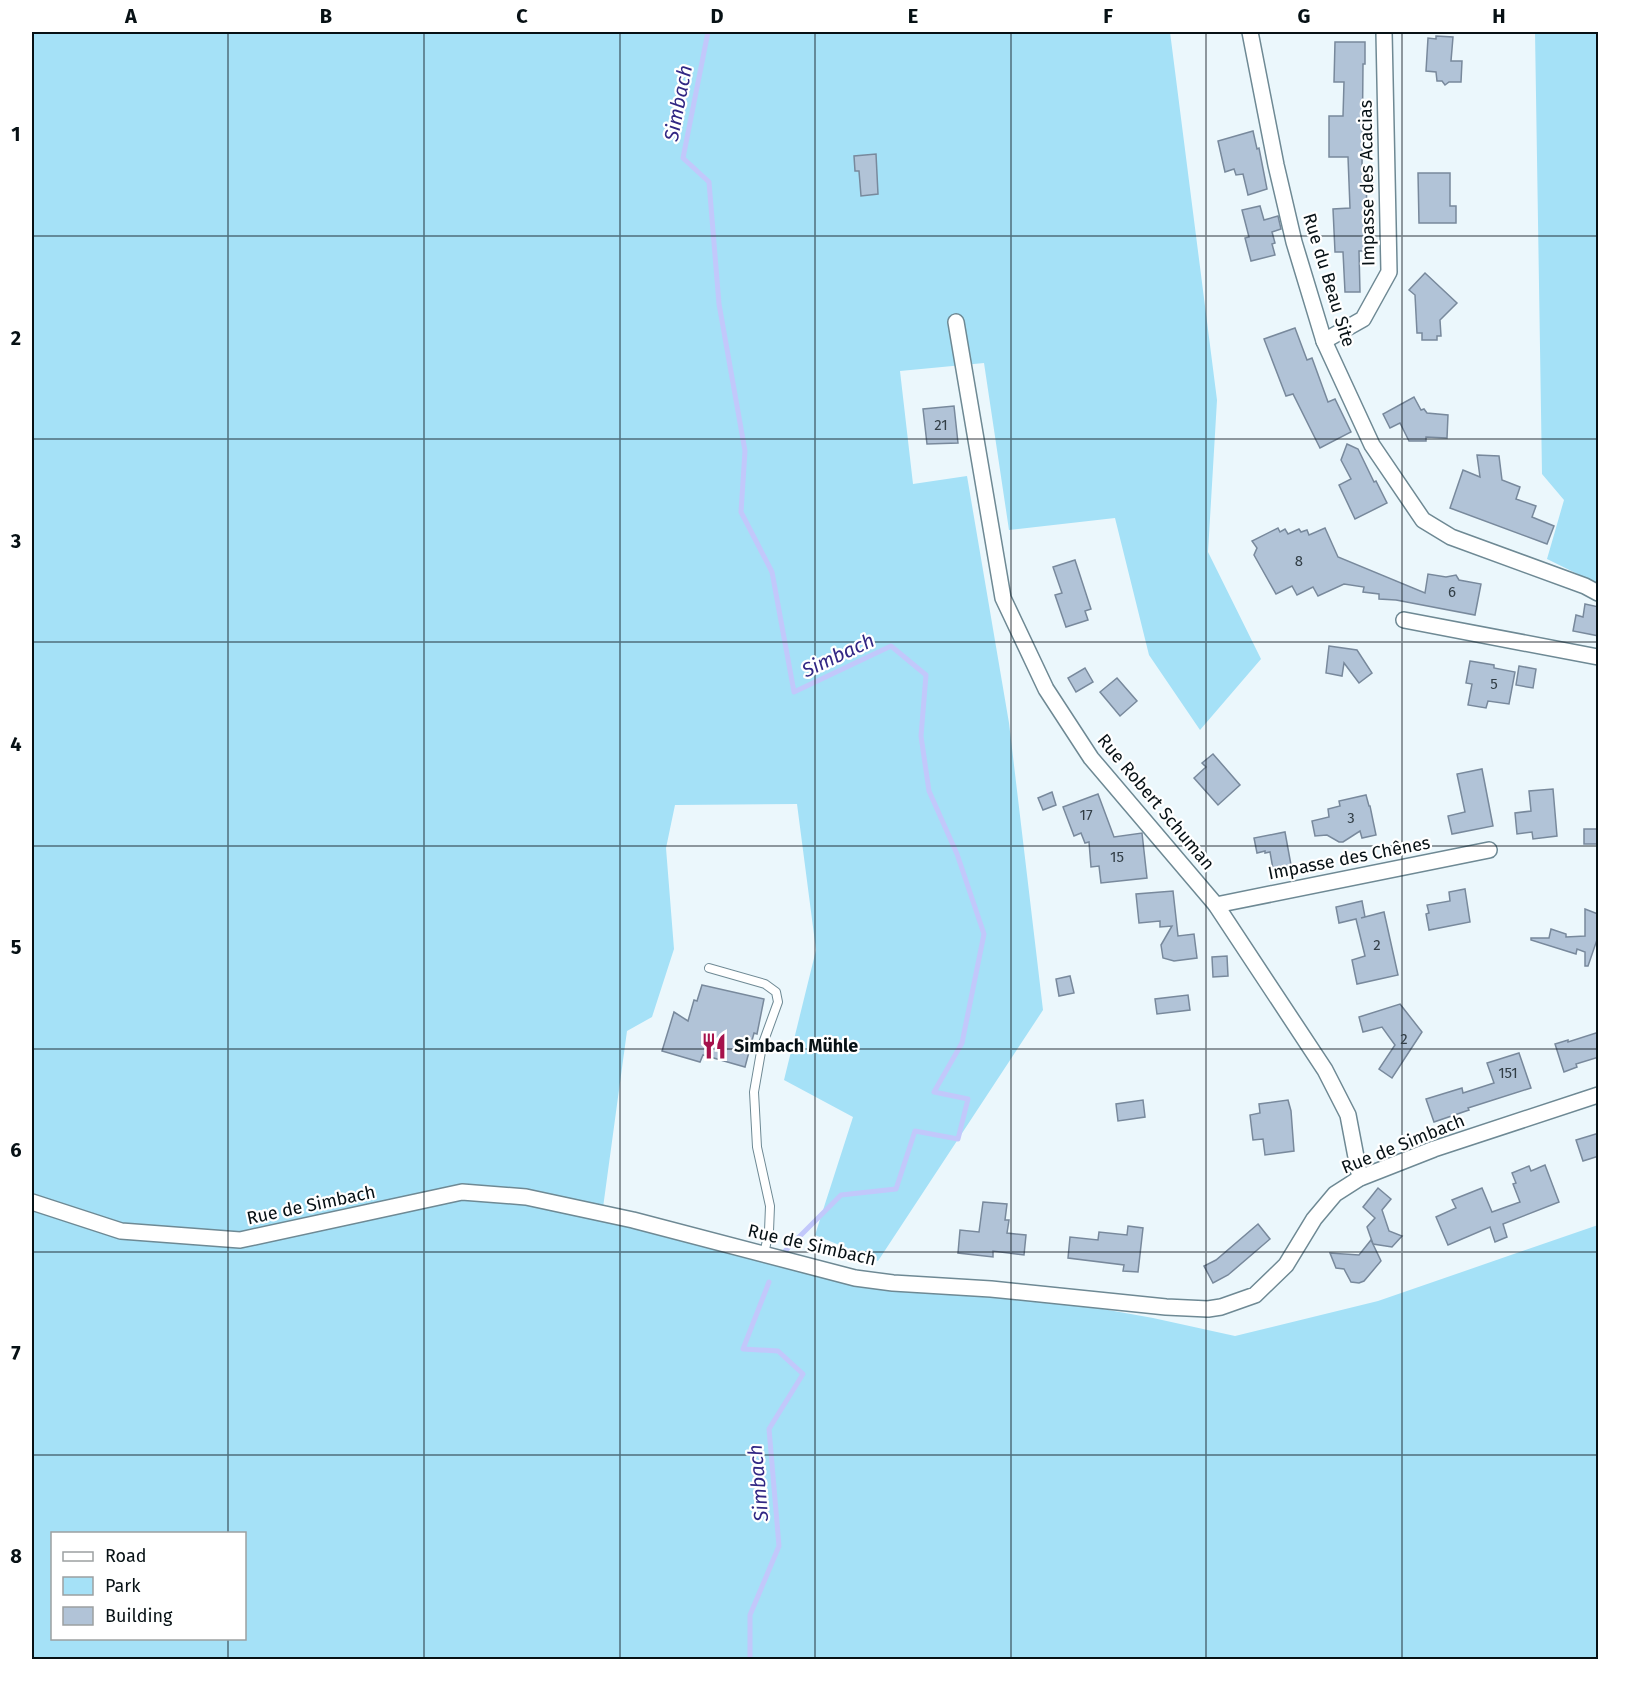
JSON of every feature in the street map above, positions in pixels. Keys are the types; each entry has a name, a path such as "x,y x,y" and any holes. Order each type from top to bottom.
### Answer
{"street":[{"name":"Rue du Beau Site","path":"1250,32 1276,165 1294,242 1324,341 1372,445 1423,520 1451,537 1599,593"},
{"name":"Impasse des Acacias","path":"1324,341 1363,319 1389,272 1384,32"},
{"name":"Rue Robert Schuman","path":"956,321 1002,598 1046,689 1091,758 1216,904 1325,1070 1348,1115 1360,1178"},
{"path":"1404,620 1599,657"},
{"name":"Impasse des Chênes","path":"1216,904 1489,850"},
{"name":"Rue de Simbach","path":"32,1202 121,1231 240,1240 462,1192 473,1193 537,1199 633,1220 864,1279 991,1288 1166,1307 1208,1309 1255,1295 1286,1265 1314,1219 1335,1194 1360,1178 1434,1149 1599,1095"}],"lane":[{"path":"709,968 765,984 776,992 778,1002 762,1046 754,1092 757,1147 770,1206 769,1231 764,1254"}],"green space":[{"path":"32,32 1170,32 1217,400 1208,552 1261,659 1200,730 1149,655 1115,518 1009,530 984,363 900,371 913,484 967,476 1009,723 1043,1010 878,1261 815,1235 853,1117 784,1080 816,950 797,804 675,805 666,848 674,949 652,1017 627,1031 602,1215 777,1263 991,1289 1153,1318 1235,1336 1378,1301 1598,1225 1598,1659 32,1660"},
{"path":"1535,32 1598,32 1598,584 1547,559 1564,500 1542,474"}],"building":[{"path":"1436,36 1453,37 1451,61 1462,61 1461,82 1449,82 1445,85 1442,81 1437,81 1436,72 1426,71 1428,38 1436,39"},
{"path":"1335,42 1365,42 1362,168 1372,168 1373,183 1366,184 1369,251 1359,251 1360,292 1345,292 1343,252 1335,252 1333,209 1350,208 1348,157 1329,157 1329,116 1343,116 1344,82 1334,82"},
{"path":"1253,131 1257,149 1259,148 1267,189 1248,195 1243,174 1236,175 1234,169 1225,172 1218,141"},
{"path":"876,154 878,194 861,196 859,171 855,171 854,156"},
{"path":"1418,173 1450,173 1450,206 1456,206 1456,223 1419,223"},
{"path":"1260,206 1264,220 1278,216 1281,229 1272,232 1275,255 1251,261 1245,238 1249,237 1242,210"},
{"path":"1425,273 1457,303 1440,320 1441,336 1437,336 1437,340 1422,340 1422,333 1417,333 1415,295 1409,290"},
{"path":"1295,328 1307,360 1312,358 1328,402 1335,399 1351,432 1320,448 1293,394 1286,396 1264,339"},
{"path":"1414,397 1421,410 1424,409 1427,413 1448,415 1447,438 1426,437 1426,441 1409,441 1400,423 1390,428 1383,414"},
{"path":"954,406 958,443 927,444 923,409"},
{"path":"1347,444 1358,449 1387,503 1355,519 1339,485 1351,479 1341,460"},
{"path":"1477,455 1499,456 1502,480 1520,487 1516,499 1536,506 1532,517 1554,526 1547,544 1450,508 1463,470 1480,477"},
{"path":"1278,528 1280,532 1285,529 1288,534 1299,529 1301,532 1307,530 1309,535 1325,528 1338,557 1425,593 1428,574 1446,577 1456,575 1459,580 1481,584 1475,615 1396,600 1379,599 1379,594 1363,592 1364,587 1344,584 1318,596 1313,587 1297,595 1292,586 1276,594 1254,555 1257,548 1252,541"},
{"path":"1075,560 1091,609 1085,611 1088,620 1066,627 1055,595 1062,593 1053,567"},
{"path":"1585,604 1599,607 1599,636 1573,631 1576,615 1583,617"},
{"path":"1329,646 1357,650 1372,673 1359,683 1344,663 1342,676 1326,673"},
{"path":"1470,661 1494,665 1494,668 1515,672 1509,704 1488,701 1486,708 1468,705 1472,684 1466,683"},
{"path":"1519,666 1536,669 1533,688 1516,685"},
{"path":"1085,668 1093,682 1076,692 1068,678"},
{"path":"1117,678 1137,701 1120,716 1100,692"},
{"path":"1213,754 1240,785 1218,805 1194,778 1206,767 1202,763"},
{"path":"1482,769 1493,826 1452,834 1448,816 1465,812 1457,774"},
{"path":"1553,789 1557,836 1533,839 1532,832 1517,834 1515,813 1531,811 1529,791"},
{"path":"1052,792 1056,805 1043,810 1038,798"},
{"path":"1098,794 1114,837 1142,833 1147,878 1101,883 1099,866 1091,867 1089,842 1085,843 1081,833 1074,836 1063,807"},
{"path":"1366,795 1376,835 1362,838 1360,831 1343,842 1327,835 1315,836 1312,821 1329,817 1328,809 1340,806 1339,801"},
{"path":"1584,829 1599,829 1599,844 1584,844"},
{"path":"1285,832 1291,865 1273,869 1270,852 1257,853 1254,838"},
{"path":"1465,889 1470,922 1429,930 1427,905 1450,901 1449,892"},
{"path":"1173,891 1178,936 1194,934 1197,958 1174,961 1163,958 1161,945 1172,926 1160,927 1160,921 1139,923 1136,894"},
{"path":"1362,901 1365,917 1384,912 1398,975 1357,984 1352,960 1365,956 1356,919 1339,923 1336,907"},
{"path":"1585,909 1598,914 1599,934 1588,966 1585,966 1585,952 1577,949 1576,954 1531,940 1531,938 1549,938 1551,929 1566,934 1566,937 1585,936"},
{"path":"1227,956 1228,976 1213,977 1212,957"},
{"path":"1070,976 1074,993 1059,996 1056,979"},
{"path":"702,985 764,999 757,1034 754,1033 745,1067 703,1055 700,1062 662,1051 674,1012 688,1021 694,1000 697,1001"},
{"path":"1188,995 1190,1010 1157,1014 1155,999"},
{"path":"1400,1004 1422,1032 1392,1078 1379,1069 1395,1045 1382,1027 1363,1032 1359,1017"},
{"path":"1599,1032 1599,1057 1576,1064 1577,1067 1564,1072 1555,1044"},
{"path":"1519,1053 1531,1088 1468,1108 1469,1110 1434,1122 1426,1099 1462,1088 1463,1093 1494,1083 1487,1063"},
{"path":"1143,1100 1145,1117 1118,1121 1116,1104"},
{"path":"1288,1100 1294,1151 1265,1155 1263,1139 1253,1140 1250,1115 1260,1113 1259,1104"},
{"path":"1599,1133 1599,1156 1583,1161 1576,1140"},
{"path":"1545,1165 1559,1202 1503,1224 1507,1237 1495,1242 1490,1227 1448,1245 1436,1217 1456,1208 1452,1200 1482,1188 1492,1212 1520,1202 1513,1184 1516,1183 1512,1173 1529,1166 1531,1171"},
{"path":"1378,1188 1391,1199 1382,1210 1389,1231 1402,1236 1392,1247 1373,1244 1367,1227 1375,1218 1363,1207"},
{"path":"983,1202 1007,1204 1005,1220 1009,1220 1007,1233 1026,1235 1024,1255 993,1251 993,1257 958,1253 960,1230 979,1232"},
{"path":"1258,1224 1270,1239 1228,1275 1213,1283 1204,1266 1216,1260"},
{"path":"1128,1226 1143,1228 1138,1272 1123,1271 1124,1265 1068,1258 1070,1237 1098,1240 1099,1232 1127,1235"},
{"path":"1371,1240 1381,1261 1364,1281 1351,1282 1344,1269 1336,1268 1330,1253 1359,1255"}],"waterway":[{"name":"Simbach","path":"708,32 683,158 709,182 719,304 745,451 741,512 772,572 794,692 891,646 926,675 921,736 929,791 957,854 984,934 962,1043 934,1092 968,1099 958,1139 915,1131 896,1189 841,1195 784,1252"},
{"name":"Simbach","path":"747,1660 750,1658 750,1615 779,1546 769,1429 803,1374 778,1351 743,1349 769,1282"}],"place":[{"name":"Simbach Mühle","path":"714,1046"}]}
